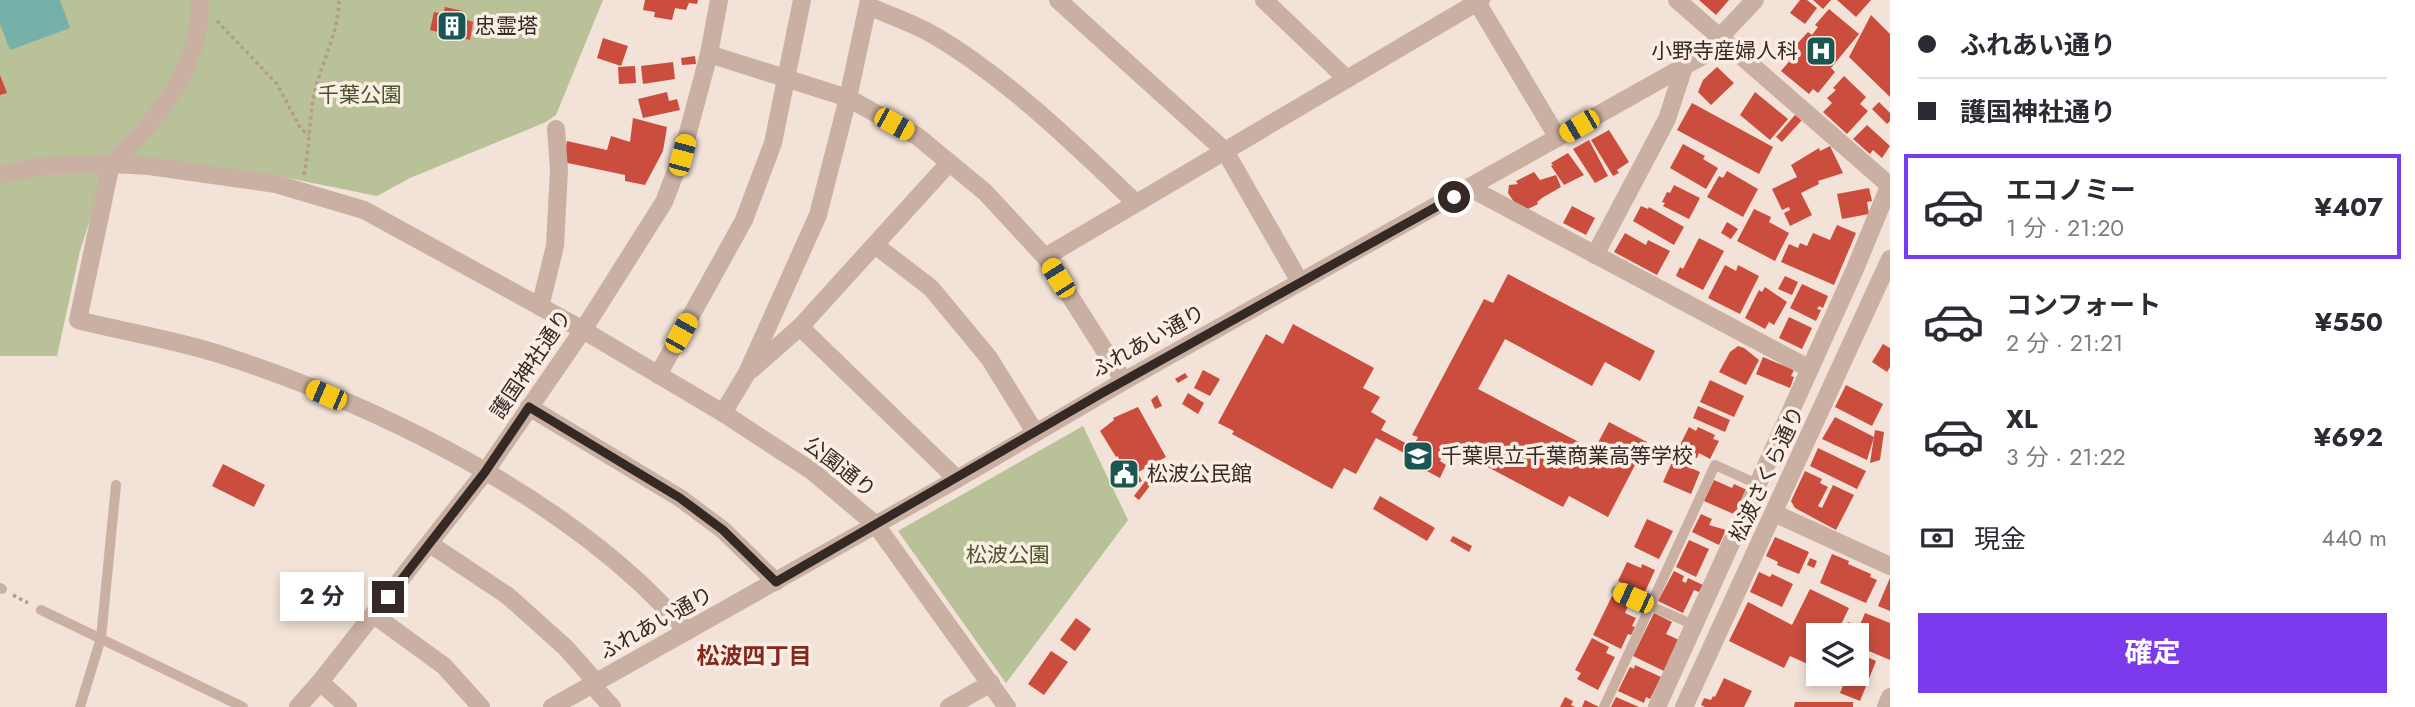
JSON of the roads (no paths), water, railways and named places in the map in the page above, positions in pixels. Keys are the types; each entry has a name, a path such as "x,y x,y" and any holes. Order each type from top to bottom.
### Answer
{"street":[{"name":"護国神社通り","path":"298,707 374,615 485,472 583,330 664,202 682,155 709,54 719,0"},
{"path":"658,375 744,220 774,144 803,0"},
{"path":"1264,0 1347,79"},
{"path":"1657,707 1810,369 1890,184 1677,0"},
{"name":"ふれあい通り","path":"552,707 957,479 1124,381 1684,67 1701,57 1755,0"},
{"path":"200,1 194,46 173,93 142,134 111,164 78,320 220,354 391,421 485,472 585,538 639,582 688,631"},
{"path":"1063,1 1225,151 1300,282"},
{"path":"1045,257 1479,2 1558,138"},
{"path":"723,413 747,373 818,215 869,3 936,36 1011,90 1074,144 1136,203"},
{"path":"709,54 848,98 917,136 985,192 1045,257 1124,381"},
{"path":"1595,255 1667,119 1684,67"},
{"path":"540,307 555,246 559,170 556,129"},
{"path":"747,373 800,327 949,163"},
{"name":"公園通り","path":"0,175 42,166 149,166 263,183 364,211 583,330 723,413 812,471 876,525 1007,707"},
{"path":"1470,188 1810,369"},
{"path":"875,245 931,288 989,358 1035,432"},
{"name":"松波さくら通り","path":"1684,707 1890,259"},
{"path":"800,327 957,479"},
{"path":"529,407 680,498 723,530 776,582"},
{"path":"1774,513 1890,566"},
{"path":"430,544 508,596 566,648 612,707"},
{"path":"374,615 444,666 481,707"},
{"path":"320,682 348,707"},
{"path":"949,707 991,683"},
{"path":"1886,707 1890,697"}],"lane":[{"path":"1604,707 1714,465 1757,484"},
{"path":"80,707 102,638 116,485"},
{"path":"1616,590 1693,625"},
{"path":"41,610 243,707"}],"water":[{"path":"0,0 60,0 70,28 10,50 0,24"}],"place":[{"name":"忠霊塔","path":"452,26"},
{"name":"小野寺産婦人科","path":"1821,51"},
{"name":"千葉県立千葉商業高等学校","path":"1418,456"},
{"name":"松波公民館","path":"1124,474"}],"district":[{"name":"松波四丁目","path":"754,656"}],"park label":[{"name":"千葉公園","path":"360,95"},
{"name":"松波公園","path":"1008,555"}]}
